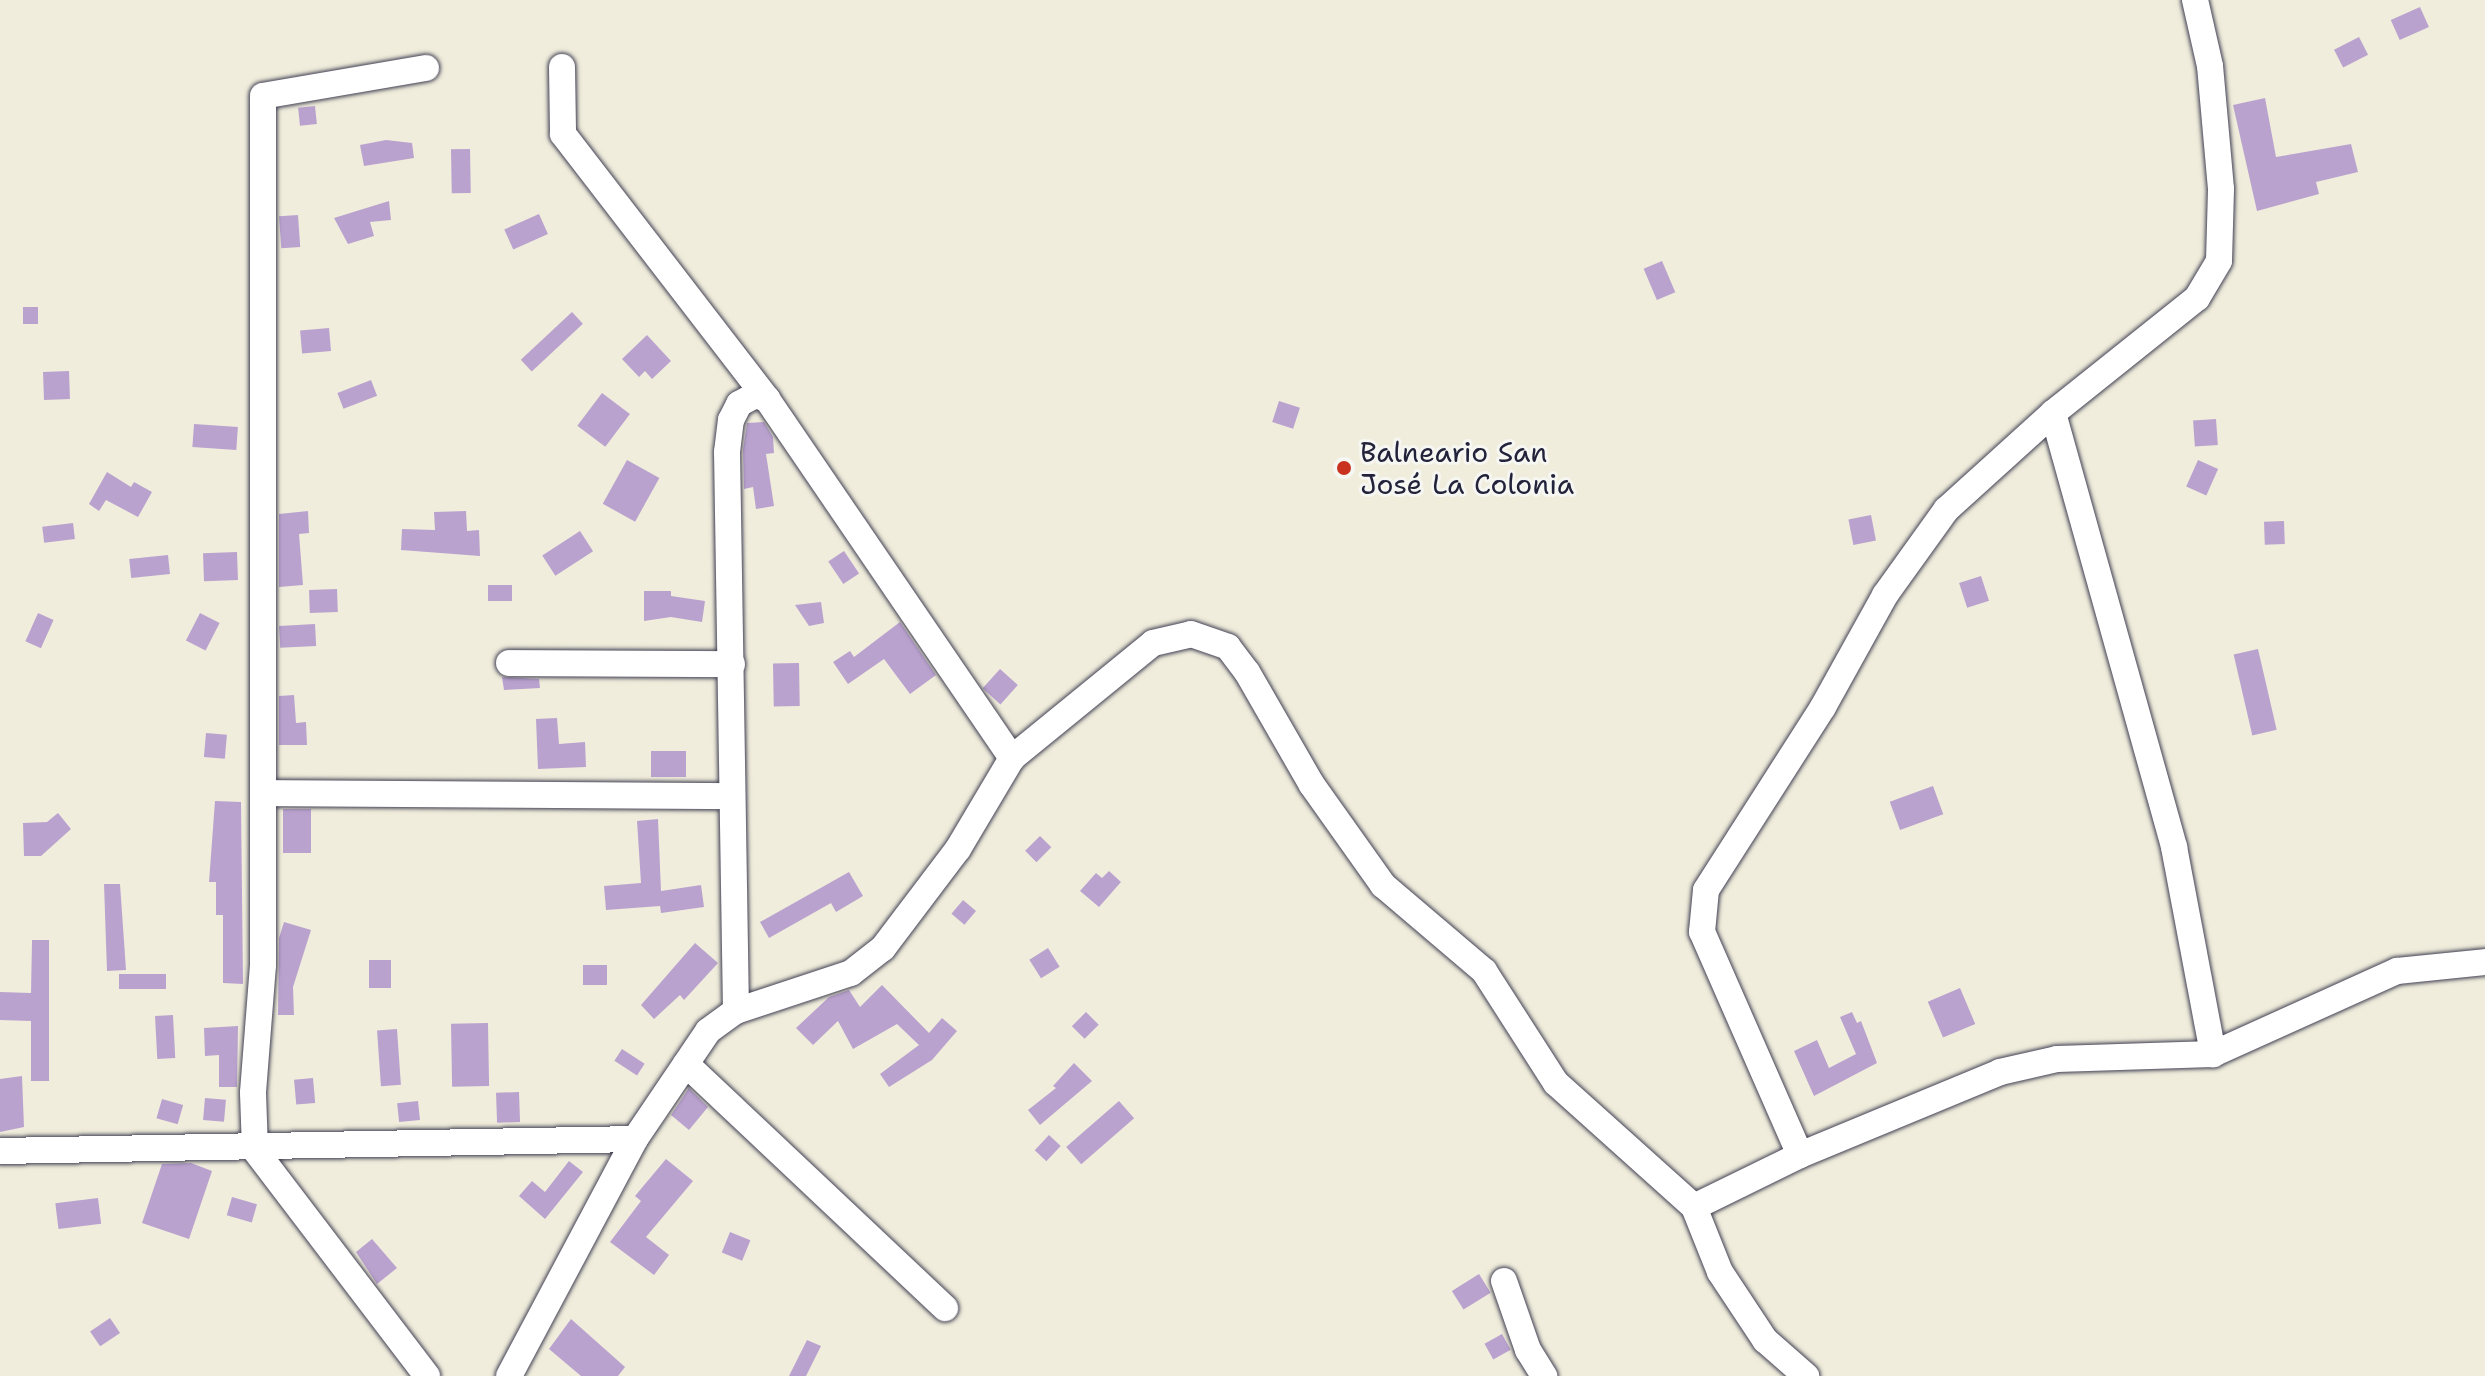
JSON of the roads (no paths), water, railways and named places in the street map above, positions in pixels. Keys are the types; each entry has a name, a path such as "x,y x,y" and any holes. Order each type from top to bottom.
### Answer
{"street":[{"path":"1800,1155 1702,932 1706,890 1823,707 1885,595 1946,510 2053,413 2197,298 2219,261 2221,189 2210,66 2195,0"},
{"path":"562,67 563,134 767,399 1012,758"},
{"path":"426,68 263,96 259,508 264,793 255,1150 427,1376"},
{"path":"736,1011 731,420 746,398 767,399"},
{"path":"2053,413 2174,847 2213,1054"},
{"path":"509,1376 635,1139 708,1031 736,1011 851,973 883,948 958,849 1012,758 1153,643 1191,634 1228,647 1312,785 1383,885 1484,971 1556,1083 1694,1207 1720,1272 1765,1340 1806,1376"},
{"path":"509,663 732,664"},
{"path":"264,793 732,796"},
{"path":"1694,1207 1800,1155 2030,1063 2213,1054 2397,971 2485,962"},
{"path":"686,1064 945,1308"},
{"path":"0,1151 255,1150 635,1139"},
{"path":"1504,1281 1528,1350 1544,1376"}],"place":[{"name":"Balneario San José La Colonia","path":"1344,468"}]}
